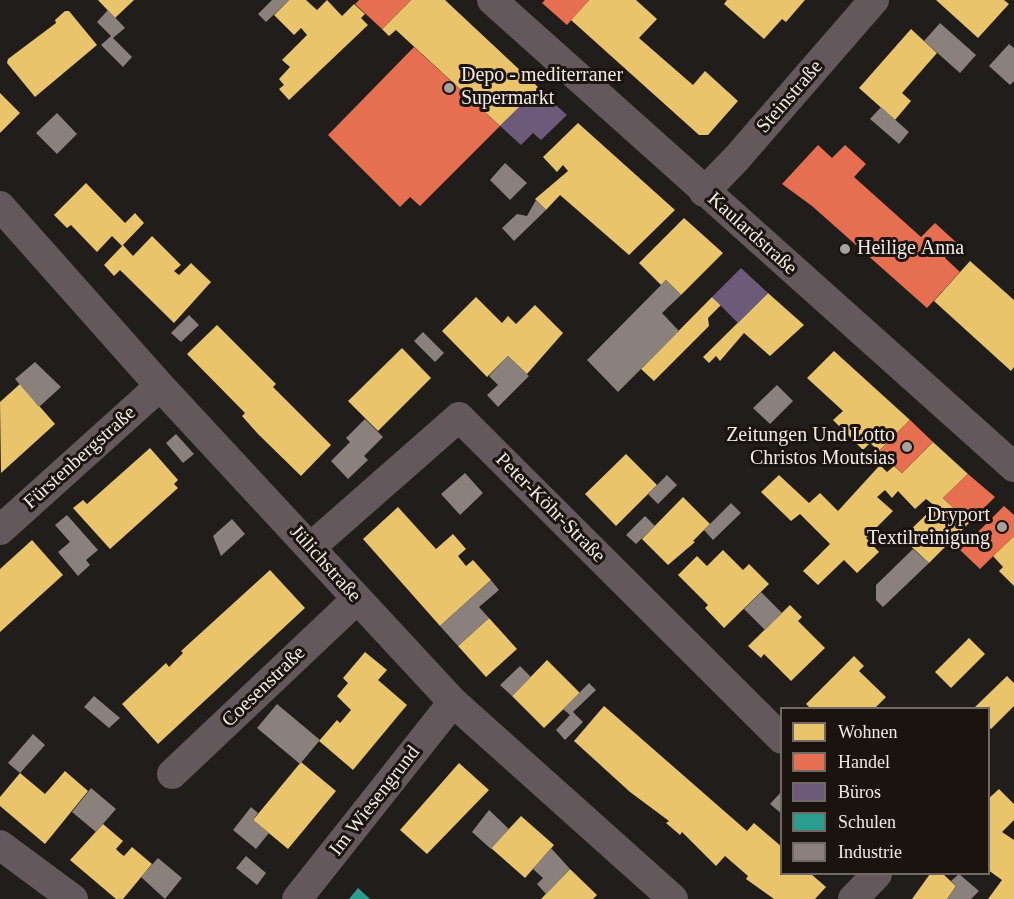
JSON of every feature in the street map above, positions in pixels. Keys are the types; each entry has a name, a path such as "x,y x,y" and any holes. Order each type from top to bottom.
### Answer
{"street":[{"name":"Kaulardstraße","path":"492,0 704,192 1014,466"},
{"name":"Steinstraße","path":"704,192 736,159 874,0"},
{"name":"Jülichstraße","path":"0,206 160,386 453,702 673,899"},
{"name":"Fürstenbergstraße","path":"0,530 160,386"},
{"name":"Peter-Köhr-Straße","path":"311,548 459,417 780,737"},
{"name":"Coesenstraße","path":"172,774 357,599"},
{"name":"Im Wiesengrund","path":"297,899 453,702"},
{"path":"0,845 73,899"},
{"path":"853,899 875,875"}],"building: Wohnen":[{"path":"98,0 134,0 115,18"},
{"path":"289,0 306,0 317,10 327,0 342,16 354,4 365,14 361,18 368,25 289,100 279,89 284,85 279,79 290,67 282,60 307,35 301,28 294,35 274,15"},
{"path":"411,0 445,0 539,88 500,126 396,30 389,36 382,29"},
{"path":"589,0 636,0 657,19 639,38 693,85 705,71 738,101 708,135 699,135 571,20"},
{"path":"727,0 805,0 786,22 782,19 764,39 724,4"},
{"path":"936,0 1004,0 1009,4 978,38"},
{"path":"65,11 69,11 97,45 35,97 7,63 8,59 56,23 55,20"},
{"path":"911,29 937,53 902,93 911,101 895,120 859,88"},
{"path":"0,93 20,113 0,133"},
{"path":"578,123 675,210 629,255 560,195 546,210 535,199 568,171 563,165 557,172 543,157"},
{"path":"86,183 125,223 135,213 144,223 122,246 112,236 97,252 71,225 67,228 54,215"},
{"path":"684,218 723,253 681,295 666,280 661,285 639,263"},
{"path":"152,236 181,265 174,271 179,275 191,263 211,282 174,323 120,270 114,276 104,265 123,245 133,256"},
{"path":"970,261 1014,300 1014,367 1011,371 934,301"},
{"path":"768,293 804,325 770,356 744,333 720,361 716,356 709,363 703,357"},
{"path":"476,297 502,323 508,316 516,324 535,305 563,333 527,374 508,356 487,377 442,331"},
{"path":"712,297 721,305 708,318 709,326 654,381 641,369"},
{"path":"217,325 276,384 273,387 331,445 301,476 258,434 242,416 245,413 187,354"},
{"path":"402,348 431,378 378,431 348,401"},
{"path":"834,351 910,420 879,451 870,443 863,450 833,420 843,411 807,378"},
{"path":"20,384 55,424 1,473 0,402"},
{"path":"933,442 968,474 943,498 969,523 929,563 902,538 935,506 926,499 915,509 898,491 892,498 885,490 877,497 893,511 866,538 879,552 857,573 844,560 818,585 803,571 830,544 800,514 791,521 761,492 779,475 809,503 820,493 838,511 880,465 887,472 894,466 902,473"},
{"path":"150,448 178,480 174,484 178,488 110,549 73,508 83,500 87,504"},
{"path":"626,454 657,485 616,526 585,494"},
{"path":"683,497 710,524 693,541 695,542 668,565 642,539"},
{"path":"398,507 436,549 453,534 466,549 458,556 466,566 473,560 491,580 440,626 363,539"},
{"path":"1014,536 1014,586 999,571 1003,567 993,556"},
{"path":"32,540 63,575 0,632 0,569"},
{"path":"723,550 743,570 749,564 769,584 724,628 705,608 708,605 678,575 697,556 707,566"},
{"path":"270,570 305,608 158,744 122,704 166,663 169,667 183,653 181,651"},
{"path":"790,605 802,617 798,621 825,648 791,681 764,654 761,658 748,646"},
{"path":"489,618 517,649 486,677 458,646"},
{"path":"969,638 985,654 951,688 935,672"},
{"path":"365,652 387,670 378,680 407,705 353,770 319,741 337,720 340,723 351,710 337,696 348,683 343,678"},
{"path":"854,656 864,666 859,671 886,697 876,707 809,707 806,704"},
{"path":"547,660 580,693 544,728 512,696"},
{"path":"1007,676 1014,683 1014,706 991,729 990,707 975,707"},
{"path":"604,706 747,831 754,823 780,845 780,875 812,875 826,887 815,899 774,899 746,879 748,876 725,856 716,866 682,832 680,835 666,823 669,821 630,792 574,741"},
{"path":"301,762 336,791 288,849 253,820"},
{"path":"459,763 489,790 427,854 400,830"},
{"path":"65,771 88,791 45,844 0,806 0,797 20,773 45,794"},
{"path":"999,789 1014,804 1014,820 1002,832 1014,840 1014,899 988,899 1002,880 990,871 990,797"},
{"path":"521,816 554,845 525,878 491,848"},
{"path":"103,824 123,841 116,849 120,853 124,856 132,847 152,864 123,899 116,899 70,860"},
{"path":"570,869 597,895 593,899 541,899"},
{"path":"929,875 944,875 956,886 947,899 912,899"}],"building: Handel":[{"path":"359,0 411,0 382,29 355,4"},
{"path":"545,0 589,0 567,25 542,3"},
{"path":"414,47 500,126 420,206 410,197 400,207 328,135"},
{"path":"818,145 832,158 845,145 866,164 854,177 921,237 935,223 958,244 945,258 960,272 927,308 812,206 782,184"},
{"path":"910,420 933,442 902,473 879,451"},
{"path":"968,474 995,497 969,523 943,498"},
{"path":"1004,506 1014,515 1014,536 980,569 960,550"}],"building: Büros":[{"path":"538,89 567,115 541,140 533,133 521,145 500,126"},
{"path":"741,268 768,293 738,323 712,297"}],"building: Schulen":[{"path":"358,888 370,899 349,899"}],"building: Industrie":[{"path":"272,0 289,0 266,22 258,14"},
{"path":"108,10 125,28 113,38 132,57 123,67 101,45 111,36 97,22"},
{"path":"940,23 976,55 960,73 924,41"},
{"path":"1009,44 1014,48 1014,81 1010,85 989,66"},
{"path":"881,107 909,132 899,144 870,119"},
{"path":"57,113 77,134 57,154 36,133"},
{"path":"505,163 527,183 510,200 490,180"},
{"path":"536,200 546,210 514,241 502,228 517,214 527,216"},
{"path":"666,280 681,295 662,313 679,331 618,392 587,360"},
{"path":"189,315 199,325 181,342 171,333"},
{"path":"423,332 444,353 435,362 414,341"},
{"path":"508,356 529,376 498,407 487,395 498,385 489,376"},
{"path":"35,362 61,387 39,407 15,379"},
{"path":"777,385 793,401 770,424 753,408"},
{"path":"365,419 383,437 364,456 368,460 348,479 331,461 350,442 346,438"},
{"path":"176,434 194,454 183,463 166,443"},
{"path":"465,473 483,493 460,515 441,494"},
{"path":"667,475 677,485 658,504 648,494"},
{"path":"731,503 741,513 713,540 704,530"},
{"path":"67,515 98,550 86,560 90,565 78,576 58,552 70,542 55,525"},
{"path":"645,516 655,526 636,544 626,535"},
{"path":"232,519 245,534 221,556 213,536"},
{"path":"913,549 929,563 883,607 876,600 876,585"},
{"path":"491,580 499,590 479,607 489,618 458,646 440,626"},
{"path":"761,592 782,613 765,630 744,609"},
{"path":"520,666 531,677 512,696 500,685"},
{"path":"589,683 596,690 573,712 583,722 565,740 556,730 570,715 563,709"},
{"path":"94,696 120,718 109,728 84,707"},
{"path":"277,704 320,740 300,764 257,728"},
{"path":"33,734 45,745 20,773 8,763"},
{"path":"91,788 116,809 96,832 72,812"},
{"path":"780,793 780,812 770,804"},
{"path":"251,807 258,813 253,820 269,833 256,849 233,830"},
{"path":"489,810 509,829 491,849 472,832"},
{"path":"551,848 570,869 546,894 537,884 543,878 533,869"},
{"path":"246,856 266,873 257,885 236,868"},
{"path":"158,858 182,878 165,899 141,877"},
{"path":"960,875 979,891 971,899 947,899 956,886 951,881"}],"place":[{"name":"Depo - mediterraner Supermarkt","path":"449,88"},
{"name":"Heilige Anna","path":"845,249"},
{"name":"Zeitungen Und Lotto Christos Moutsias","path":"907,447"},
{"name":"Dryport Textilreinigung","path":"1002,527"}]}
